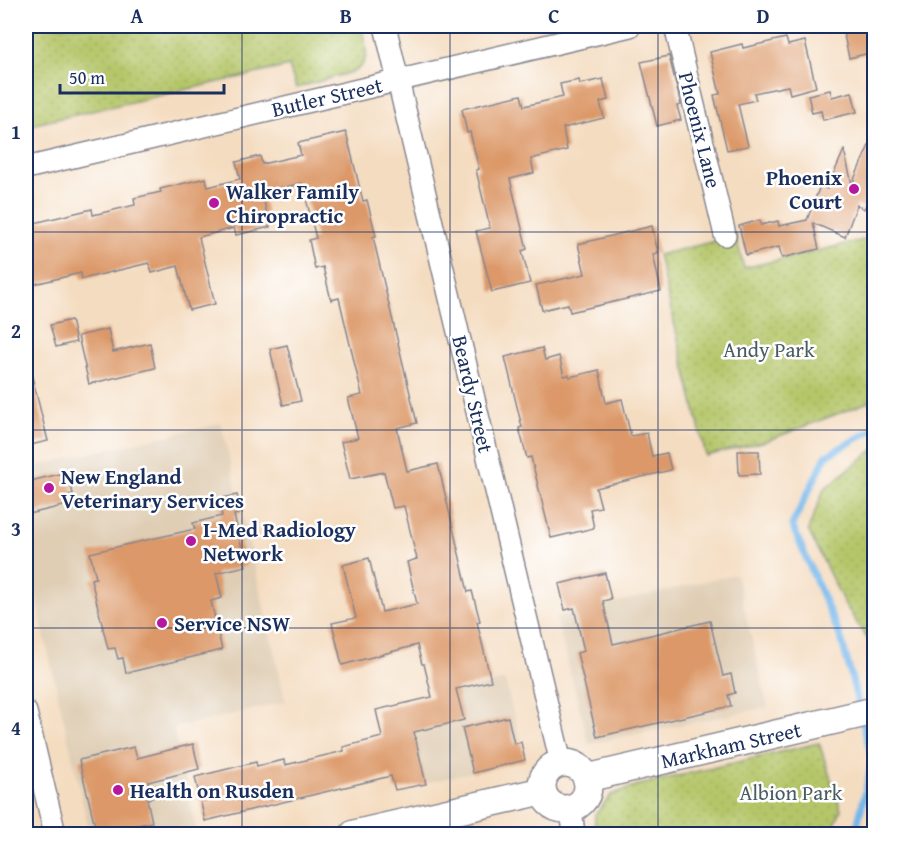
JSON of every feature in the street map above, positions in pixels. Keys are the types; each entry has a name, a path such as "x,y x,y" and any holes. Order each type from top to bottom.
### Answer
{"street":[{"name":"Beardy Street","path":"385,26 561,763"},
{"name":"Butler Street","path":"26,168 630,26"},
{"name":"Phoenix Lane","path":"675,26 725,235"},
{"name":"Markham Street","path":"587,778 874,711"},
{"path":"26,712 55,834"},
{"path":"561,763 576,765 587,778 586,797 573,822 562,809 551,805 542,791 542,780 546,771 561,763"},
{"path":"354,834 542,791"}],"shaded area":[{"path":"221,423 286,702 173,728 197,834 90,834 26,556 26,468"},
{"path":"736,574 768,707 589,744 556,617"},
{"path":"505,680 525,760 395,790 376,710"},
{"path":"527,827 538,834 495,834"}],"green space":[{"path":"26,26 361,26 366,45 366,57 361,67 355,71 296,88 289,66 26,126"},
{"name":"Andy Park","path":"874,234 874,400 766,441 706,456 658,255 736,236 744,268 868,239"},
{"path":"874,449 874,649 844,603 808,530 824,489"},
{"name":"Albion Park","path":"819,743 841,810 831,834 594,834 595,815 611,795 639,785"}],"building":[{"path":"842,26 874,26 874,52 849,58"},
{"path":"786,38 788,45 805,41 816,87 790,94 788,86 754,93 756,100 738,104 748,146 727,150 714,95 720,94 710,52 742,44 743,48"},
{"path":"669,56 681,105 677,106 681,120 657,126 641,62"},
{"path":"603,79 608,100 600,102 604,118 563,128 567,150 531,159 534,173 510,179 527,249 522,251 530,283 492,292 476,231 490,228 476,170 479,169 462,109 521,95 524,106 563,97 560,84 579,80 580,84"},
{"path":"830,90 832,97 852,92 857,112 823,120 821,111 812,113 808,95"},
{"path":"346,132 363,201 367,200 376,236 373,237 417,423 397,428 407,471 438,464 468,592 472,591 480,621 477,622 491,681 456,689 464,720 414,732 426,784 395,790 391,776 205,821 195,777 256,762 257,766 284,760 285,765 344,751 343,747 382,737 376,710 432,697 417,645 342,665 332,623 356,618 343,565 369,558 382,612 417,604 407,562 417,559 404,506 393,508 384,472 350,479 341,442 358,438 348,398 362,395 339,298 331,300 323,267 315,269 309,240 316,238 302,183 262,193 270,227 236,235 234,228 199,237 215,304 189,310 178,266 152,273 149,263 82,279 81,273 26,286 26,225 92,209 93,215 135,205 134,198 206,178 208,187 240,179 236,162 260,156 262,164 301,155 298,143"},
{"path":"874,134 874,202 868,200 864,209 857,205 845,237 813,223 819,249 782,258 779,247 746,255 739,226 760,220 761,225 778,221 779,226 807,220 820,186 827,189 844,150 852,184"},
{"path":"652,226 658,253 653,254 661,291 570,312 568,304 542,310 536,285 585,274 578,244"},
{"path":"71,320 76,342 56,347 50,325"},
{"path":"108,329 113,352 150,343 155,368 89,384 78,336"},
{"path":"287,345 301,401 283,405 270,349"},
{"path":"542,348 545,360 559,356 564,376 569,375 570,377 599,370 606,403 622,399 631,436 647,433 652,456 667,453 671,470 596,488 601,507 590,509 594,528 551,538 531,457 527,458 519,428 522,427 505,357"},
{"path":"32,376 48,441 26,446 26,377"},
{"path":"738,451 759,451 760,474 739,475"},
{"name":"New England Veterinary Services","path":"68,472 73,494 65,496 67,505 29,514 26,502 26,482"},
{"path":"237,495 242,513 234,515 246,566 216,573 222,598 211,601 222,650 126,673 123,658 118,659 115,648 108,649 91,579 96,578 90,553 195,529 193,523 222,516 218,499"},
{"path":"605,573 611,599 603,601 613,644 710,621 723,676 731,674 735,693 728,695 731,706 597,737 577,653 584,651 574,608 565,610 559,584"},
{"path":"508,717 514,744 521,742 525,760 473,773 462,728"},
{"name":"Health on Rusden","path":"193,744 199,769 148,782 152,798 147,799 152,822 97,834 79,760 134,747 137,758"}],"waterway":[{"path":"860,710 842,641 792,525 826,456 874,429"},
{"path":"853,834 873,760 862,720"}],"place":[{"name":"Phoenix Court","path":"854,189"},
{"name":"Walker Family Chiropractic","path":"214,203"},
{"name":"New England Veterinary Services","path":"49,488"},
{"name":"I-Med Radiology Network","path":"191,541"},
{"name":"Service NSW","path":"162,623"},
{"name":"Health on Rusden","path":"118,790"}]}
